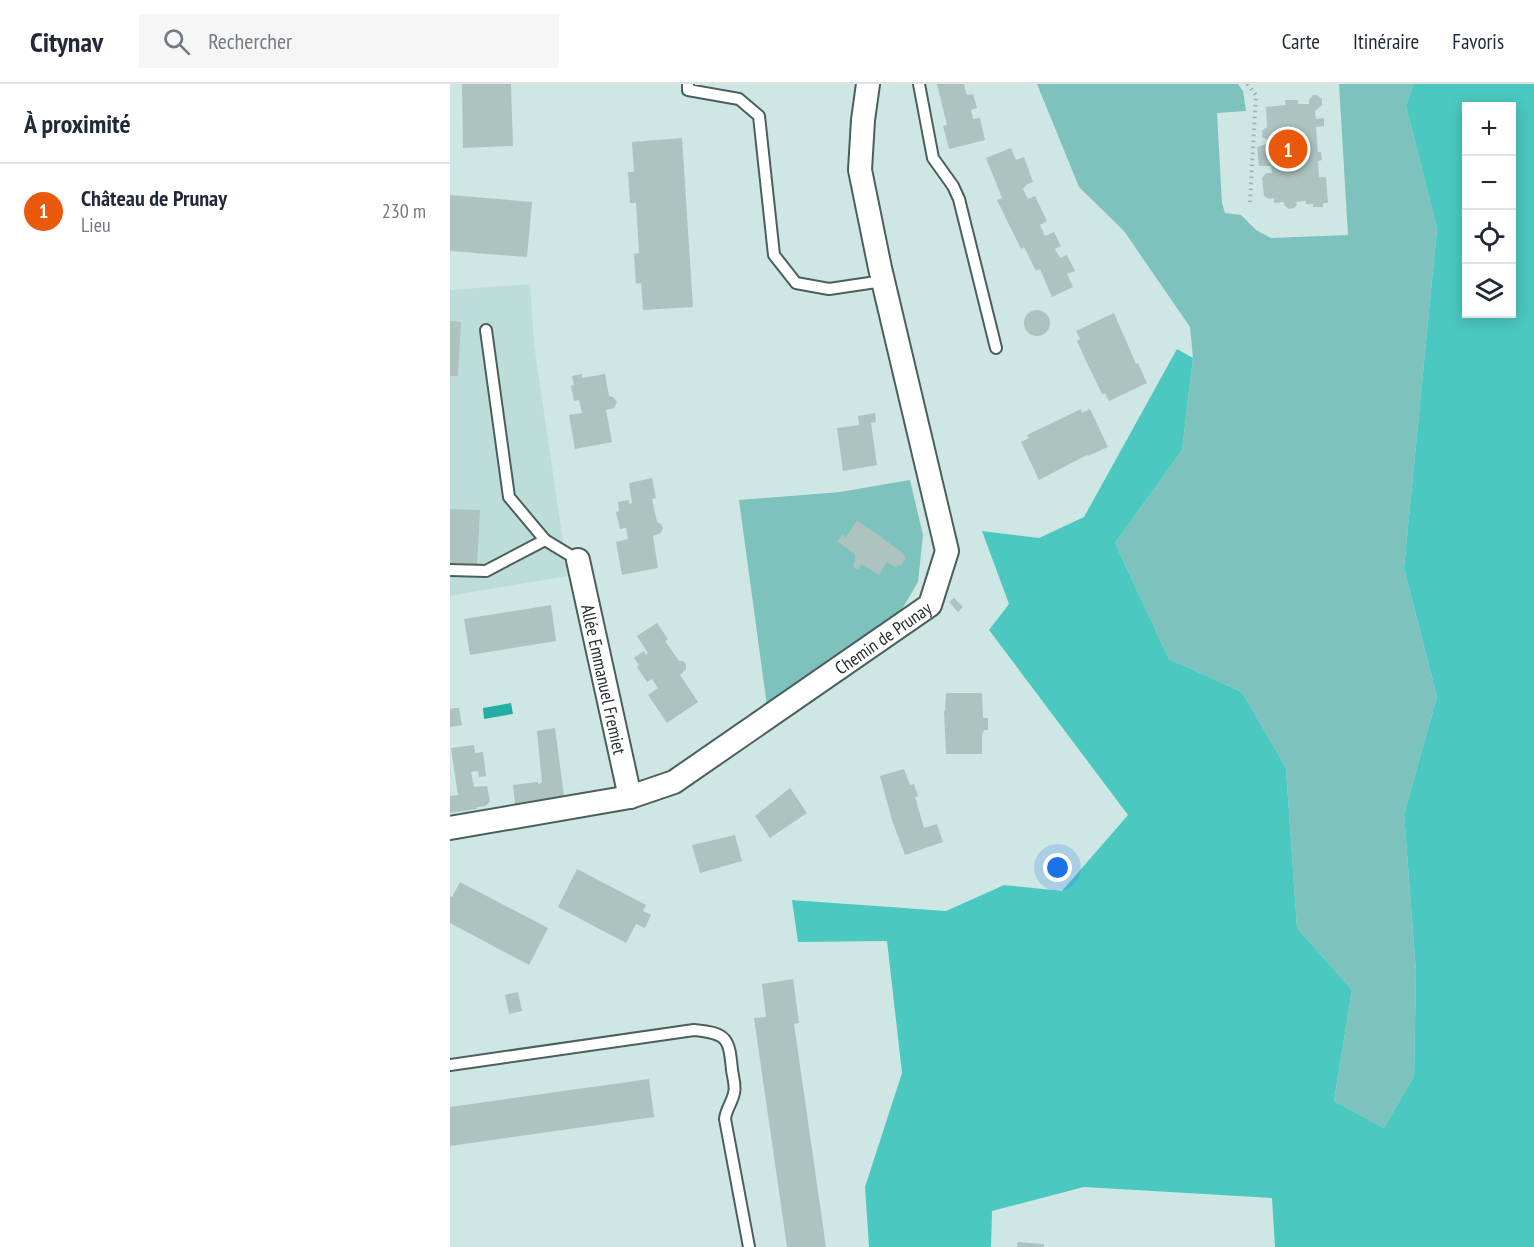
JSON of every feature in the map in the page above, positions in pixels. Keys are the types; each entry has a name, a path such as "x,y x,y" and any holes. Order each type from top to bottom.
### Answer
{"street":[{"name":"Chemin de Prunay","path":"450,828 630,797 674,782 930,605 947,551 883,281 860,170 868,84"},
{"name":"Allée Emmanuel Fremiet","path":"578,560 630,797"}],"lane":[{"path":"687,84 688,90 739,99 759,116 774,255 796,283 829,289 883,281"},
{"path":"919,84 933,158 953,186 959,199 996,348"},
{"path":"486,330 509,497 545,540 578,560"},
{"path":"450,570 486,571 545,540"},
{"path":"450,1065 694,1030 709,1031 721,1036 729,1044 735,1092 727,1108 725,1119 749,1247"}],"path":[{"path":"1247,84 1256,95 1250,202"}],"shaded area":[{"path":"1037,84 1238,84 1243,91 1246,111 1217,113 1222,203 1225,213 1241,215 1256,230 1271,238 1348,235 1339,84 1413,84 1406,106 1437,229 1404,568 1437,697 1404,814 1416,972 1414,1076 1384,1128 1334,1101 1352,990 1297,928 1286,768 1242,692 1169,659 1115,543 1182,450 1193,358 1190,327 1124,231 1079,187"},
{"path":"1413,84 1534,84 1534,1247 1275,1247 1272,1198 1084,1187 992,1211 991,1247 869,1247 865,1187 902,1073 887,941 798,942 792,900 946,911 1004,885 1062,891 1128,815 989,630 1009,604 982,531 1039,538 1084,517 1177,349 1193,358 1182,450 1115,543 1169,659 1242,692 1286,768 1297,928 1352,990 1334,1101 1384,1128 1414,1076 1416,972 1404,814 1437,697 1404,568 1437,229 1406,106"},
{"path":"530,284 534,344 568,576 450,596 450,290"},
{"path":"910,480 923,535 918,582 902,609 767,706 739,500 840,492"},
{"path":"511,703 513,714 484,719 483,708"}],"building":[{"path":"462,84 511,84 513,146 463,148"},
{"path":"937,84 964,84 967,95 973,94 977,108 971,110 973,119 980,118 985,140 949,149 943,126 947,125"},
{"path":"1313,95 1322,99 1322,105 1315,111 1316,119 1324,118 1324,126 1316,127 1318,152 1321,152 1322,160 1318,161 1319,177 1326,177 1328,203 1323,203 1323,207 1313,207 1313,204 1306,204 1306,201 1296,202 1297,205 1294,208 1289,209 1284,202 1274,203 1274,198 1269,199 1264,196 1262,178 1266,173 1272,173 1271,166 1259,166 1257,147 1269,143 1262,137 1262,131 1267,127 1266,107 1286,105 1285,100 1298,100 1298,104 1309,104"},
{"path":"682,138 693,307 643,310 641,283 636,284 634,254 639,253 636,203 630,203 628,172 634,172 632,142"},
{"path":"1011,148 1016,160 1024,157 1033,182 1023,189 1028,199 1035,196 1047,221 1040,225 1045,236 1054,232 1061,246 1055,249 1060,258 1067,255 1075,271 1067,274 1073,287 1052,297 1040,269 1036,271 1024,247 1021,249 997,200 1002,198 986,158"},
{"path":"450,195 532,202 527,257 450,251"},
{"path":"1037,310 1046,314 1050,323 1046,332 1037,336 1028,332 1024,323 1028,314"},
{"path":"1114,313 1136,364 1138,363 1147,383 1109,401 1105,393 1102,394 1086,361 1077,341 1080,339 1076,331"},
{"path":"450,321 461,322 458,376 450,376"},
{"path":"582,374 582,378 605,374 609,396 617,402 614,408 606,410 612,442 575,449 569,415 582,413 579,400 574,401 571,386 574,385 572,376"},
{"path":"1081,409 1082,413 1090,409 1108,447 1087,455 1039,480 1021,442 1029,438 1027,435"},
{"path":"875,413 876,422 871,423 877,465 843,471 837,428 859,425 858,416"},
{"path":"652,478 656,498 652,499 657,522 663,528 661,533 653,536 658,568 622,575 616,542 628,539 626,528 620,529 616,512 619,511 618,502 629,500 629,504 632,503 629,483"},
{"path":"450,509 480,510 477,565 450,564"},
{"path":"857,520 903,553 906,558 900,566 896,568 887,562 879,575 862,564 858,570 853,566 855,554 837,541 842,535 846,537"},
{"path":"954,598 963,607 958,612 949,602"},
{"path":"551,605 556,641 470,655 464,619"},
{"path":"657,623 668,639 665,641 679,661 686,664 686,669 680,675 698,702 667,723 648,695 658,688 652,679 647,682 634,658 644,651 646,655 648,653 637,636"},
{"path":"946,693 982,693 983,718 988,718 988,730 984,730 982,736 982,754 946,754 944,711"},
{"path":"459,708 462,725 450,727 450,709"},
{"path":"555,728 564,796 515,804 513,785 542,783 537,731"},
{"path":"474,745 475,753 483,752 486,776 479,777 478,771 471,772 474,787 487,786 490,801 486,806 477,807 477,809 450,813 450,796 458,795 451,748"},
{"path":"904,769 910,785 914,784 918,796 915,797 924,828 937,824 943,842 905,855 892,820 880,776"},
{"path":"790,788 807,813 770,838 755,816"},
{"path":"735,835 742,861 700,873 692,845"},
{"path":"577,869 646,905 643,911 651,915 645,928 636,924 626,943 558,907"},
{"path":"460,882 548,928 529,965 450,923 450,896 452,897"},
{"path":"793,979 799,1023 794,1024 826,1247 787,1247 754,1018 766,1017 762,984"},
{"path":"518,992 522,1011 509,1014 505,995"},
{"path":"649,1079 654,1117 450,1146 450,1107"},
{"path":"1018,1242 1044,1244 1044,1247 1017,1247"}],"place":[{"name":"Château de Prunay","path":"1288,149"}]}
